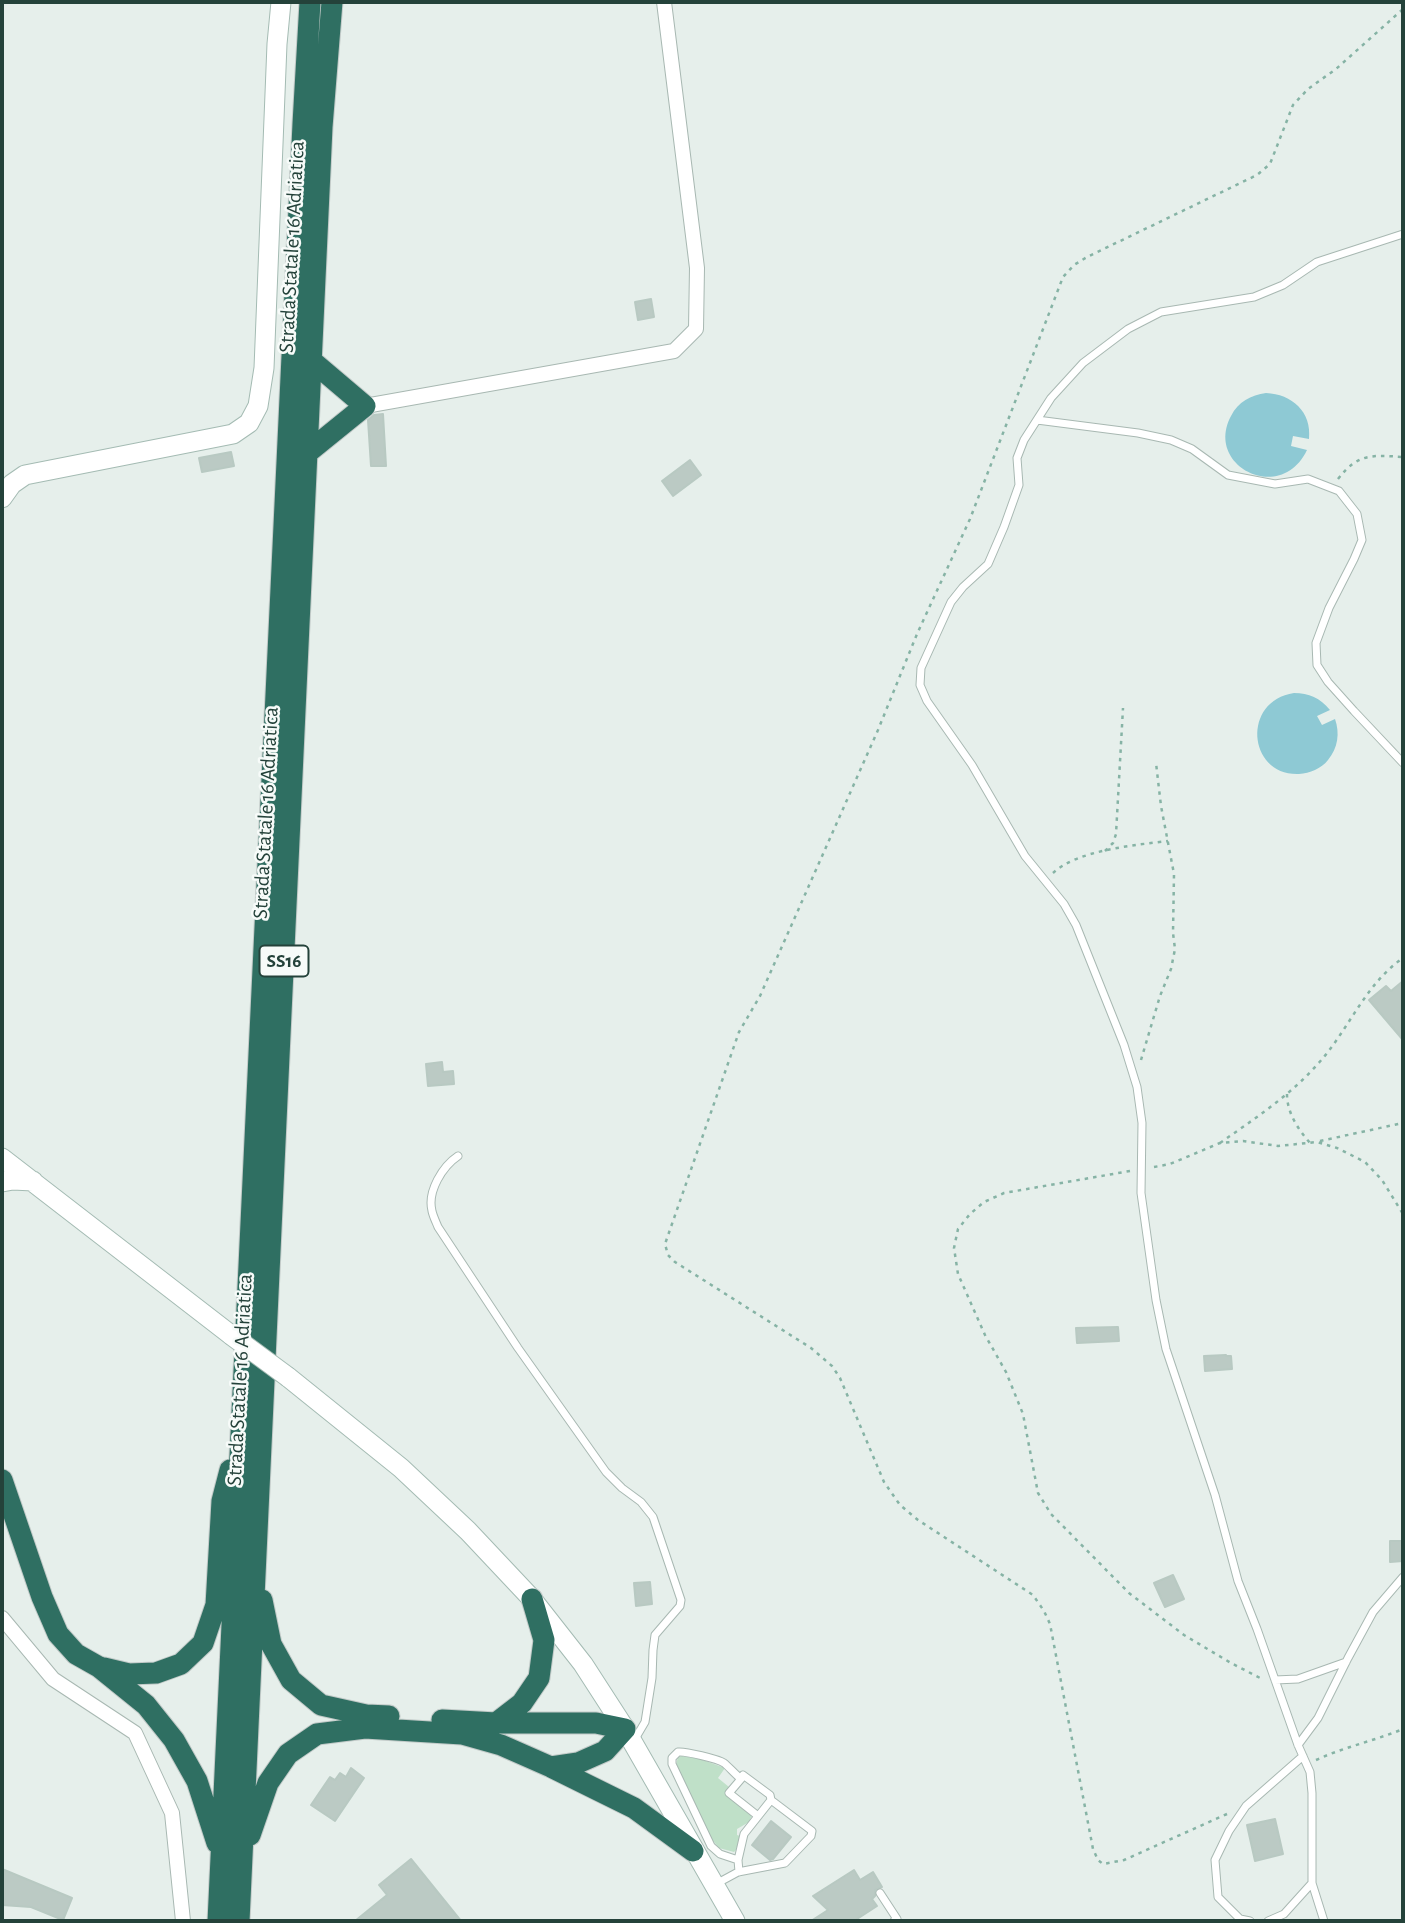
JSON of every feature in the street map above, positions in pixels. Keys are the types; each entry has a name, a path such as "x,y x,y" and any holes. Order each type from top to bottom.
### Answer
{"highway":[{"name":"Strada Statale 16 Adriatica","path":"239,1921 232,1858 241,1424 310,2"},
{"name":"Strada Statale 16 Adriatica","path":"218,1921 232,1858 256,1566 322,127 332,2"},
{"path":"307,453 365,406 312,361"},
{"path":"99,1667 129,1674 156,1673 181,1664 203,1643 216,1605 222,1501 241,1424"},
{"path":"3,1486 42,1597 58,1634 76,1654 99,1667 145,1705 174,1740 197,1781 232,1858"},
{"path":"256,1566 271,1644 291,1680 321,1706 366,1715 496,1723 596,1723 629,1736"},
{"path":"496,1723 522,1703 539,1678 544,1640 533,1599"},
{"path":"232,1858 268,1783 288,1754 317,1734 365,1728 462,1734 502,1745 634,1808 693,1851"},
{"path":"551,1767 578,1763 629,1736"}],"main road":[{"path":"5,484 25,475 233,434 248,423 258,407 264,368 281,2"},
{"path":"2,1158 288,1377 401,1468 468,1531 533,1599 583,1664 629,1736 735,1921"},
{"path":"2,1182 33,1181"}],"street":[{"path":"365,406 674,351 696,329 697,268 664,2"},
{"path":"2,1618 53,1679 135,1733 172,1813 183,1921"}],"lane":[{"path":"1324,1921 1312,1883 1310,1772 1238,1581 1215,1495 1167,1349 1154,1287 1141,1193 1142,1122 1137,1087 1124,1045 1065,904 1025,856 972,765 927,701 920,685 921,668 951,602 988,564 1019,485 1017,458 1024,440 1051,398 1083,363 1128,329 1161,312 1254,298 1283,285 1317,262 1403,234"},
{"path":"1037,420 1171,440 1192,449 1228,475 1275,484 1308,479 1339,491 1357,514 1362,540 1329,608 1316,643 1317,665 1328,682 1403,763"},
{"path":"458,1156 449,1162 434,1186 431,1208 439,1227 518,1348 606,1472 641,1502 653,1517 681,1600 680,1606 655,1635 645,1722 629,1736"},
{"path":"1298,1745 1318,1718 1373,1612 1403,1577"},
{"path":"1275,1679 1298,1679 1346,1662"},
{"path":"738,1860 720,1854 711,1846 672,1758 680,1751 724,1762 741,1779"},
{"path":"1250,1921 1240,1919 1218,1896 1215,1860 1245,1805 1303,1756"},
{"path":"714,1885 739,1872 786,1863 811,1836 812,1831 771,1800 770,1795 744,1775 729,1793 758,1816"},
{"path":"739,1872 738,1860 744,1834 771,1800"},
{"path":"1268,1921 1284,1914 1312,1883"},
{"path":"880,1894 897,1919 894,1921"}],"path":[{"path":"1245,1805 1124,1860 1104,1864 1098,1860 1093,1849 1050,1624 1038,1603 1032,1595 918,1520 900,1505 884,1482 832,1366 811,1348 675,1262 668,1255 665,1244 739,1032 760,996 878,730 917,634 970,519 1063,277 1074,265 1087,257 1257,175 1269,164 1293,105 1308,89 1336,69 1403,9"},
{"path":"1334,489 1348,466 1366,457 1403,457"},
{"path":"1105,851 1113,843 1116,834 1123,708"},
{"path":"1137,1087 1142,1053 1171,969 1175,949 1174,874 1156,763"},
{"path":"1045,880 1060,867 1076,859 1125,846 1168,841"},
{"path":"1280,1695 1260,1677 1184,1635 1129,1593 1051,1514 1038,1493 1023,1414 1006,1372 985,1335 958,1274 954,1248 958,1229 970,1214 984,1202 1004,1192 1170,1164 1220,1143 1267,1111 1316,1066 1389,968 1403,958"},
{"path":"1286,1094 1287,1104 1298,1129 1310,1143"},
{"path":"1220,1143 1243,1141 1278,1146 1310,1143 1403,1123"},
{"path":"1317,1142 1338,1148 1364,1162 1382,1180 1403,1214"},
{"path":"1307,1765 1337,1751 1403,1729"}],"green space":[{"path":"678,1757 725,1768 718,1778 729,1787 725,1794 752,1815 749,1822 737,1829 737,1835 740,1836 734,1852 719,1848 710,1837 676,1765"}],"water":[{"path":"1266,393 1284,397 1298,406 1307,421 1309,439 1293,436 1291,446 1307,450 1295,466 1280,475 1264,477 1249,472 1236,463 1228,450 1225,434 1231,416 1241,403 1255,395"},
{"path":"1294,693 1309,695 1322,702 1330,710 1317,716 1322,725 1335,719 1337,730 1336,745 1328,760 1315,770 1299,774 1282,771 1269,763 1261,751 1258,737 1259,723 1265,709 1277,699"}],"building":[{"path":"651,299 654,317 638,320 635,302"},
{"path":"383,414 386,466 371,466 368,420 374,415"},
{"path":"231,452 234,466 202,472 199,458"},
{"path":"690,460 701,475 673,496 662,481"},
{"path":"1403,981 1403,1040 1369,1000 1386,986 1391,991"},
{"path":"442,1062 443,1072 453,1071 454,1084 428,1086 426,1064"},
{"path":"1118,1327 1119,1341 1077,1343 1076,1328"},
{"path":"1204,1356 1231,1356 1232,1369 1205,1371"},
{"path":"1390,1541 1403,1541 1403,1561 1390,1562"},
{"path":"1173,1575 1184,1599 1165,1607 1154,1583"},
{"path":"650,1582 652,1604 636,1606 634,1583"},
{"path":"351,1768 364,1778 335,1821 311,1805 330,1777 335,1780 340,1773 346,1777"},
{"path":"1275,1819 1283,1854 1255,1861 1247,1825"},
{"path":"771,1821 791,1837 770,1860 752,1845"},
{"path":"411,1859 461,1921 355,1921 387,1895 379,1885"},
{"path":"2,1869 72,1898 63,1920 31,1907 2,1905"},
{"path":"854,1870 860,1880 873,1872 882,1887 875,1890 872,1899 877,1906 854,1921 811,1921 828,1910 813,1896"}]}
